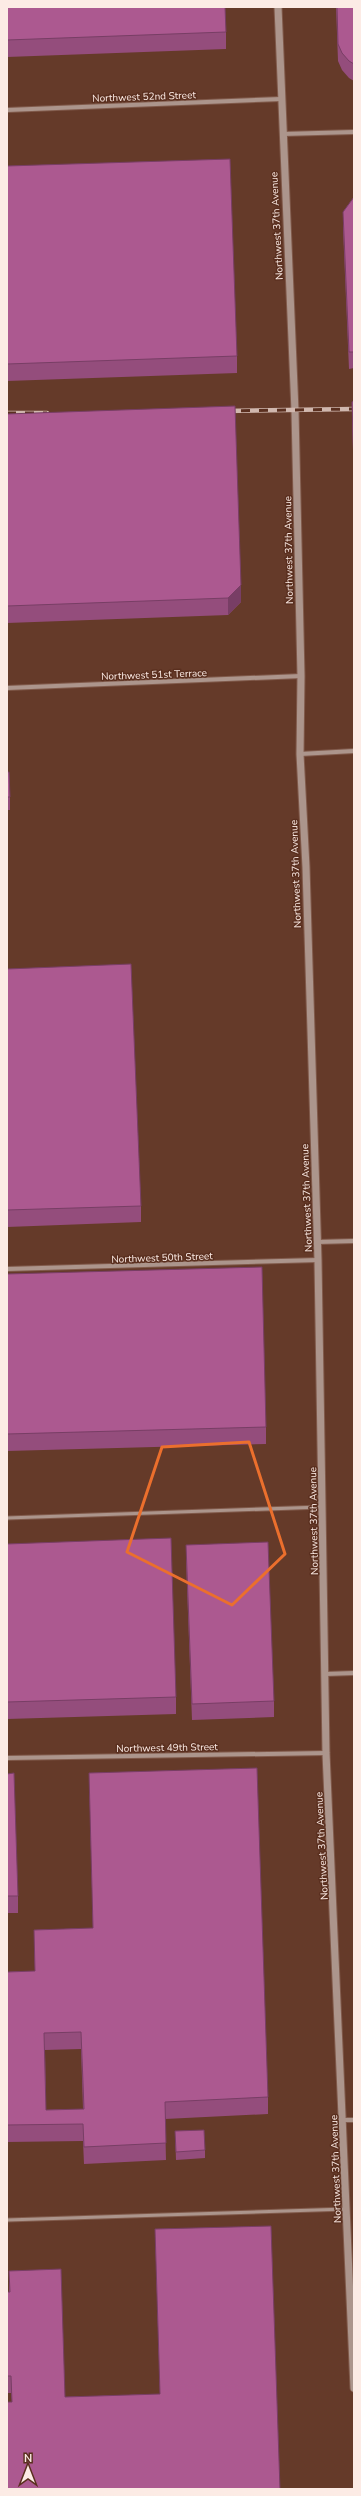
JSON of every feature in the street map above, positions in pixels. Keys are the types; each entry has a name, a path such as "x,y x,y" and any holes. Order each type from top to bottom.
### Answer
{"street":[{"name":"Northwest 37th Avenue","path":"278,7 282,134 295,411 301,676 300,754 306,867 318,1260 326,1753 354,2388"},
{"name":"Northwest 52nd Street","path":"7,110 281,98"},
{"path":"282,134 354,132"},
{"name":"Northwest 51st Terrace","path":"7,688 301,676"},
{"path":"300,754 354,751"},
{"path":"317,1242 354,1241"},
{"name":"Northwest 50th Street","path":"7,1269 318,1260"},
{"path":"325,1674 354,1673"},
{"name":"Northwest 49th Street","path":"7,1758 326,1753"},
{"path":"343,2120 354,2120"}],"lane":[{"path":"7,1518 322,1507"},
{"path":"7,2220 347,2209"}],"highlighted area":[{"path":"249,1442 285,1554 232,1605 127,1552 162,1447"}],"building":[{"path":"7,7 225,7 226,32 7,40"},
{"path":"337,7 354,7 354,64 342,53 338,44"},
{"path":"230,159 237,356 7,364 7,166"},
{"path":"354,197 354,352 349,352 343,212"},
{"path":"354,401 354,465 352,402"},
{"path":"235,406 241,585 228,598 7,606 7,414"},
{"path":"7,772 9,772 10,797 7,797"},
{"path":"131,964 141,1206 7,1210 7,969"},
{"path":"262,1267 266,1427 7,1434 7,1274"},
{"path":"171,1538 176,1697 7,1702 7,1544"},
{"path":"268,1542 274,1701 192,1704 186,1545"},
{"path":"257,1768 268,2097 165,2102 166,2143 84,2147 83,2124 7,2125 7,1972 35,1971 34,1930 93,1928 89,1773","holes":["81,2032 84,2109 46,2110 44,2033"]},
{"path":"14,1773 18,1896 7,1896 7,1774"},
{"path":"204,2130 205,2150 176,2152 175,2131"},
{"path":"271,2226 280,2489 7,2489 7,2402 12,2402 11,2376 7,2376 7,2292 10,2292 9,2271 61,2269 65,2397 160,2394 155,2229"}],"railway":[{"path":"223,411 354,409"},
{"path":"7,413 47,413"}]}
